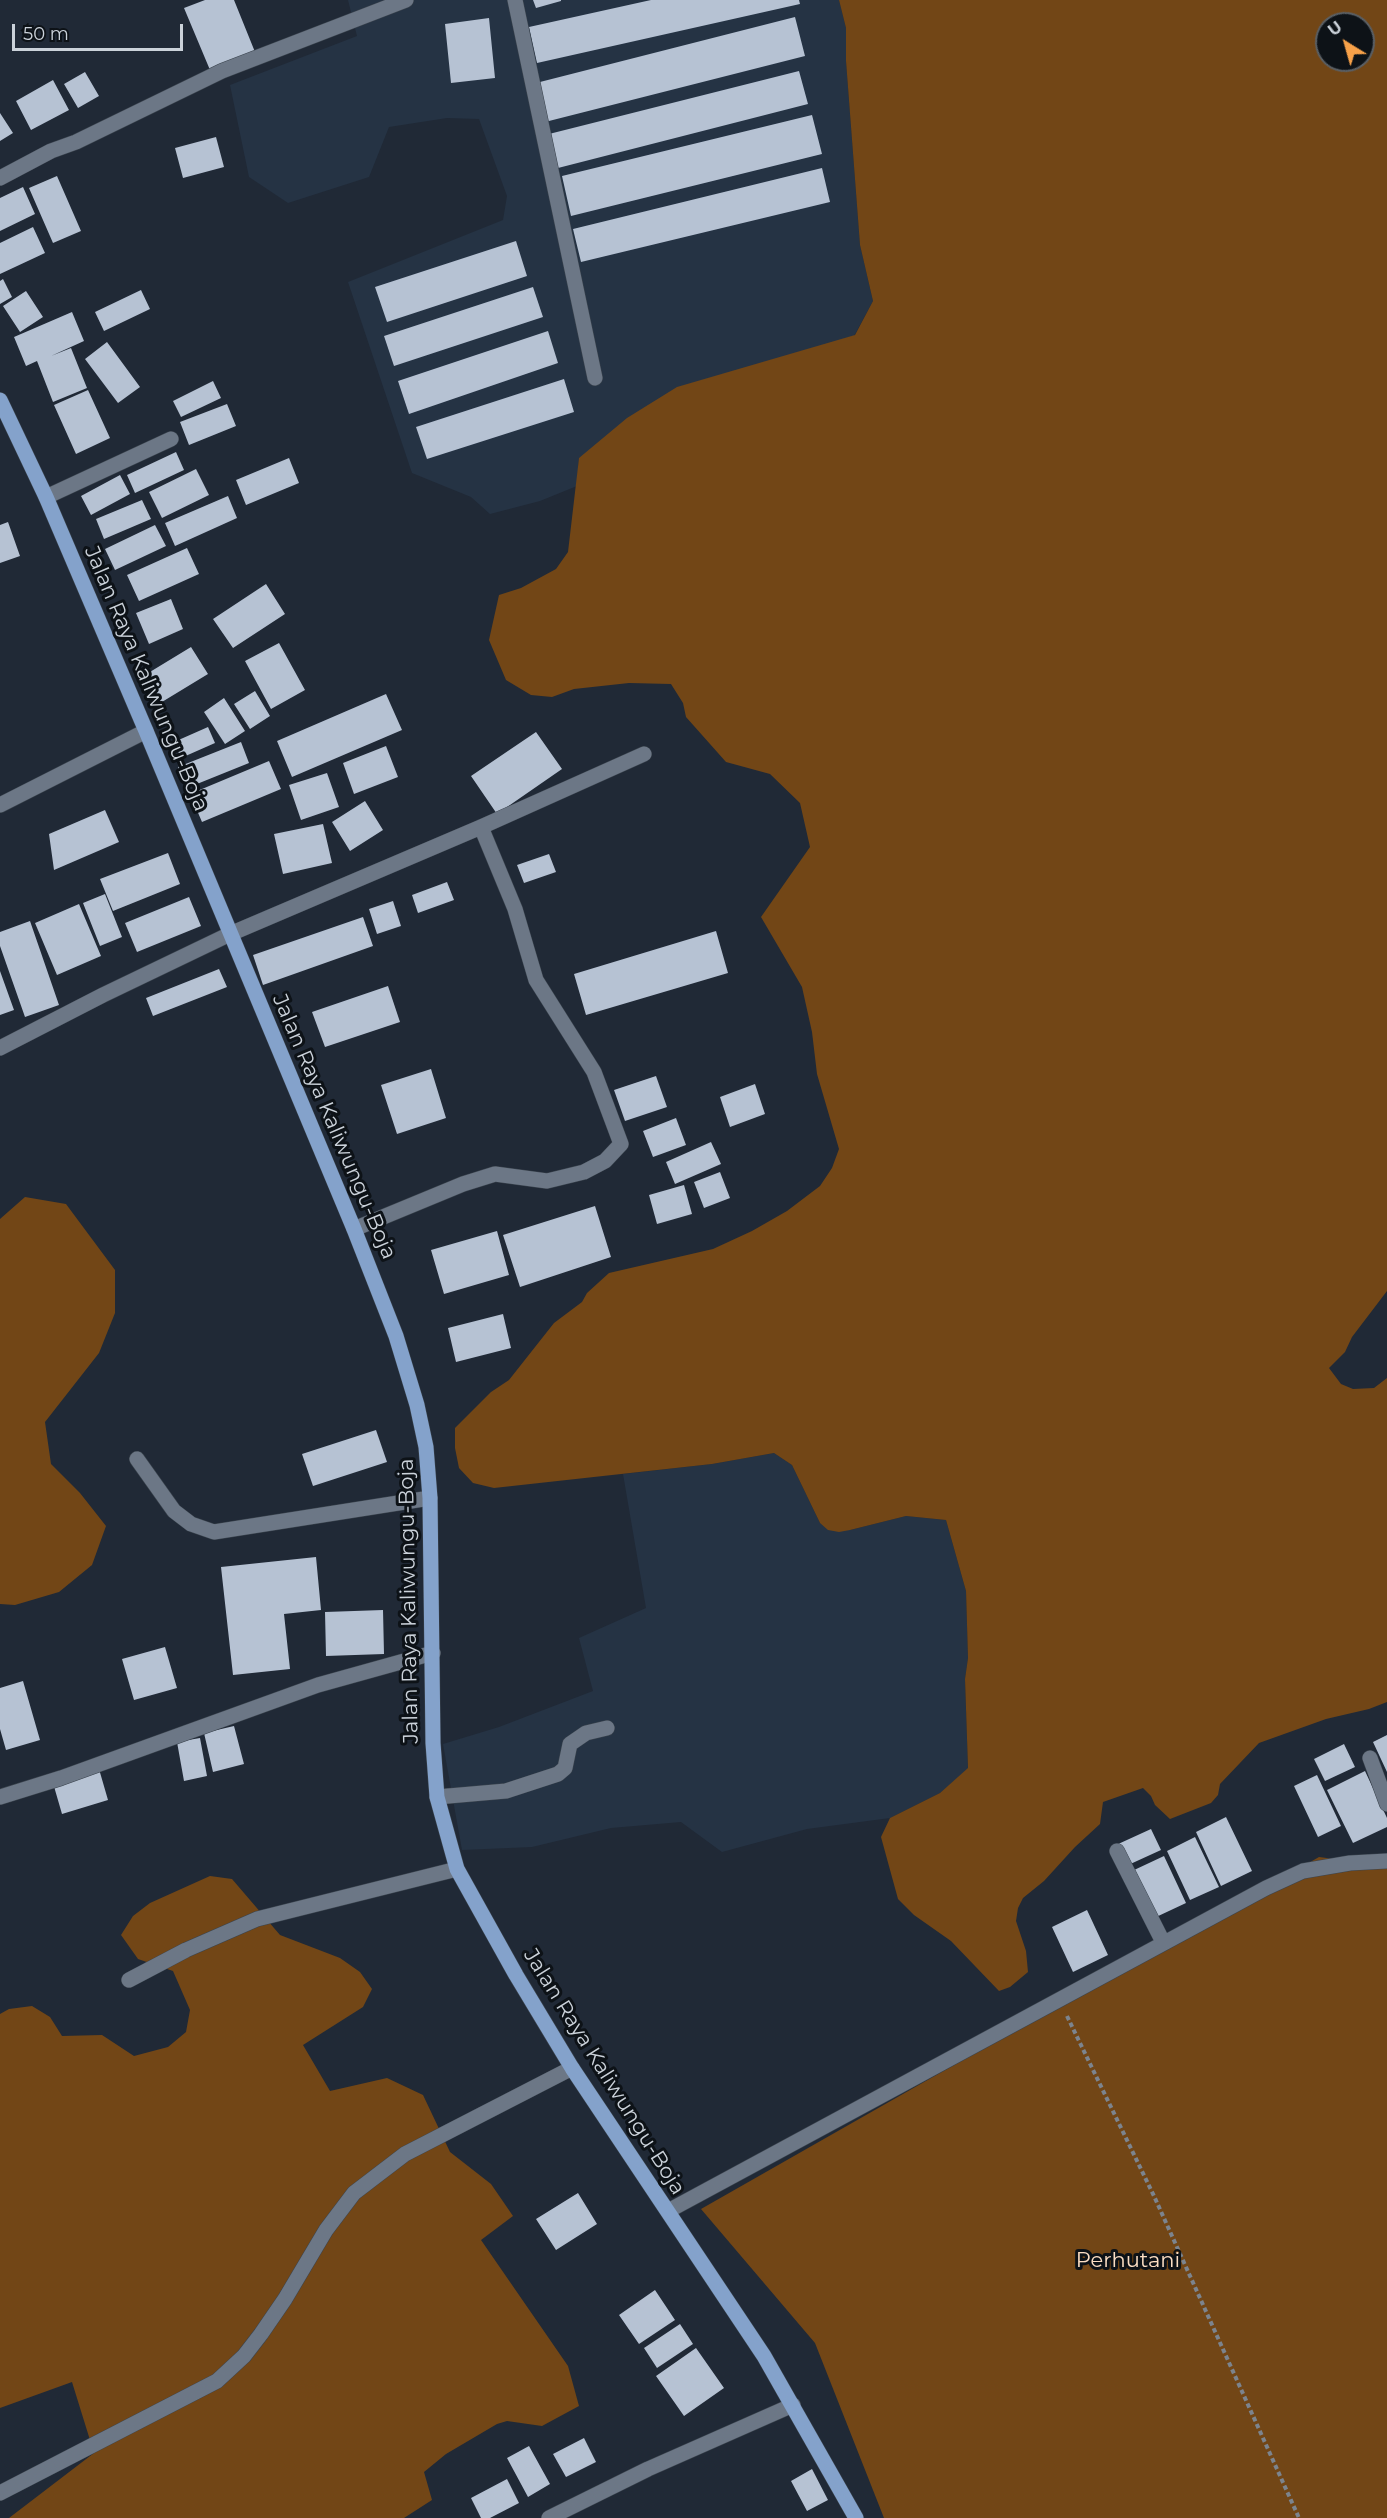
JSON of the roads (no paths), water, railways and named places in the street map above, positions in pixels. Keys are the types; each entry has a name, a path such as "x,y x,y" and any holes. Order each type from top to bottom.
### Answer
{"main road":[{"name":"Jalan Raya Kaliwungu-Boja","path":"0,400 46,497 146,731 354,1228 396,1336 417,1405 426,1447 430,1498 432,1743 437,1797 457,1869 516,1975 572,2068 764,2356 856,2518"}],"street":[{"path":"0,178 51,151 76,142 222,71 406,0"},
{"path":"514,0 595,378"},
{"path":"46,497 171,439"},
{"path":"0,805 146,731"},
{"path":"0,1048 230,934 481,827 644,754"},
{"path":"354,1228 463,1184 495,1174 547,1181 584,1172 605,1161 621,1144 594,1072 536,980 515,909 481,827"},
{"path":"137,1460 174,1511 191,1524 214,1532 430,1498"},
{"path":"0,1797 318,1685 433,1653"},
{"path":"437,1797 506,1791 558,1774 565,1768 570,1744 586,1733 607,1728"},
{"path":"1370,1758 1387,1804"},
{"path":"1117,1851 1163,1942"},
{"path":"668,2211 1163,1942 1303,1871 1350,1863 1387,1861"},
{"path":"129,1980 186,1950 257,1919 457,1869"},
{"path":"0,2493 217,2381 244,2356 261,2334 326,2230 354,2193 405,2154 572,2068"},
{"path":"549,2518 648,2469 793,2405"}],"park label":[{"name":"Perhutani","path":"1128,2261"}]}
